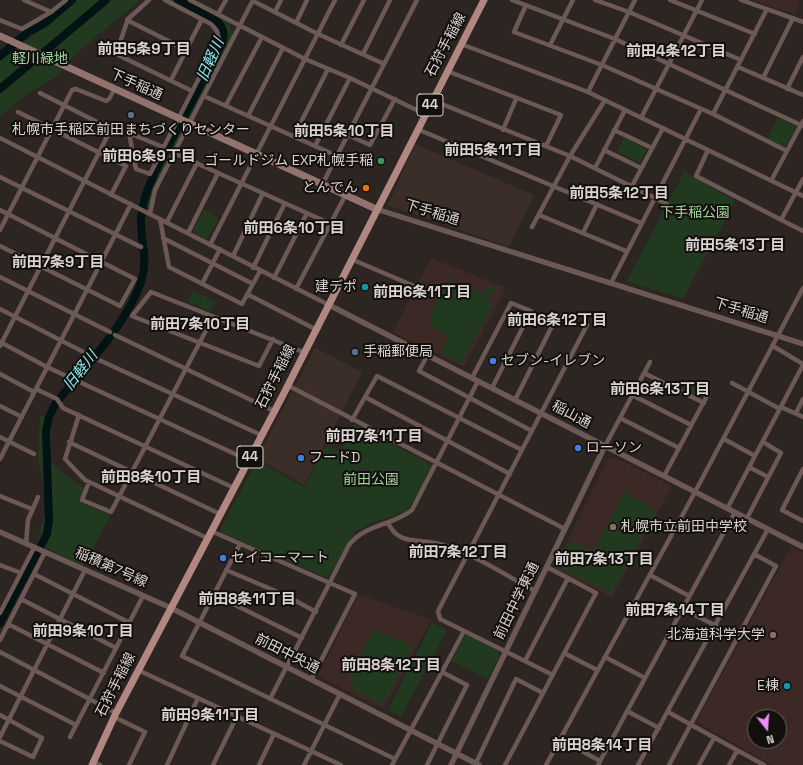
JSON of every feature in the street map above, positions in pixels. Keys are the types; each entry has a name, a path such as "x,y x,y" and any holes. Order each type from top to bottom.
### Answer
{"main road":[{"name":"石狩手稲線","path":"95,764 115,715 274,411 484,0"},
{"name":"下手稲通","path":"0,36 376,210"}],"street":[{"path":"24,0 51,12"},
{"path":"0,20 22,29 51,12 66,0"},
{"path":"149,0 127,20 116,54 192,91"},
{"path":"163,147 129,133 136,169 150,174 219,38 215,28 202,19 165,0"},
{"path":"190,0 198,2 240,26 305,59 372,88 425,114"},
{"path":"218,14 226,0"},
{"path":"148,213 155,190 253,0 318,34 384,64"},
{"path":"275,12 281,0"},
{"path":"296,23 307,0"},
{"path":"210,245 335,0"},
{"path":"341,44 364,0"},
{"path":"362,54 390,0"},
{"path":"322,185 417,0"},
{"path":"512,0 615,39 802,124 771,180"},
{"path":"550,45 573,0"},
{"path":"595,0 629,12 741,60"},
{"path":"588,92 635,0"},
{"path":"670,0 755,34"},
{"path":"641,118 702,0"},
{"path":"741,0 803,22"},
{"path":"526,5 514,32 602,65 712,114 787,151"},
{"path":"712,114 767,9"},
{"path":"763,78 793,18"},
{"path":"171,80 202,19"},
{"path":"127,20 186,50"},
{"path":"226,105 262,37"},
{"path":"461,44 588,92 803,196"},
{"path":"248,116 283,48"},
{"path":"787,88 803,57"},
{"path":"738,66 803,96"},
{"path":"294,136 328,69"},
{"path":"447,71 560,115 546,146"},
{"path":"315,146 350,78"},
{"path":"0,230 72,90 76,89 106,101 109,100 114,90"},
{"path":"40,93 111,128 1,343 47,367 248,460"},
{"path":"204,96 337,156"},
{"path":"348,135 370,145 395,99"},
{"path":"503,130 516,99"},
{"path":"432,100 570,156 667,204"},
{"path":"532,227 570,156 605,100"},
{"path":"611,284 626,251 701,109"},
{"path":"595,168 625,110"},
{"path":"18,112 126,166 111,195"},
{"path":"632,186 663,128"},
{"path":"417,129 641,223"},
{"path":"614,130 652,148"},
{"path":"0,138 220,249 253,268 328,304"},
{"path":"604,150 642,168"},
{"path":"708,150 696,176 803,231"},
{"path":"174,153 331,224"},
{"path":"167,222 197,163"},
{"path":"188,233 218,173"},
{"path":"0,177 141,247"},
{"path":"780,220 803,179"},
{"path":"233,256 263,193"},
{"path":"296,289 345,196"},
{"path":"253,268 285,203"},
{"path":"0,459 130,204"},
{"path":"582,233 598,204"},
{"path":"0,210 135,279 120,306 0,246"},
{"name":"下手稲通","path":"376,210 803,344"},
{"path":"274,278 307,213"},
{"path":"539,215 626,251"},
{"path":"160,219 169,267 242,304 260,271"},
{"path":"163,238 253,284"},
{"path":"202,284 220,249"},
{"path":"351,259 414,286"},
{"path":"0,277 110,332"},
{"path":"546,765 724,439 803,288"},
{"path":"273,339 259,366 132,316 151,292 273,339 303,352"},
{"path":"247,294 315,329"},
{"path":"797,300 803,304"},
{"path":"472,378 511,303 531,311 492,388"},
{"name":"稲山通","path":"328,304 426,356 492,388 803,547"},
{"path":"0,310 97,359 261,435"},
{"path":"514,400 558,314"},
{"path":"89,482 82,500 111,512 213,317"},
{"path":"553,675 440,619 438,615 587,325"},
{"path":"115,335 274,411"},
{"path":"727,509 803,364 773,346"},
{"path":"426,356 419,371 532,431"},
{"path":"605,446 650,362"},
{"path":"644,373 704,403"},
{"path":"0,374 35,391 57,399 63,408 234,488"},
{"path":"352,420 377,376 522,450"},
{"path":"270,699 316,612 349,545 354,538 371,528 388,523 412,510 478,381"},
{"path":"732,383 748,393 803,417"},
{"path":"287,384 352,420 437,462 499,496 565,529"},
{"path":"664,476 708,394"},
{"path":"632,395 692,425"},
{"path":"365,397 510,474"},
{"path":"796,414 803,399"},
{"path":"0,406 22,417"},
{"path":"79,415 69,442 65,459 89,482 209,535 240,544 355,594 312,680"},
{"path":"620,418 679,448"},
{"path":"0,438 34,454"},
{"path":"724,439 755,456"},
{"path":"69,442 220,514"},
{"path":"747,518 781,453 763,442"},
{"name":"前田中学東通","path":"451,765 605,446"},
{"path":"749,467 768,477"},
{"path":"803,469 782,510 803,521"},
{"path":"0,496 32,509"},
{"path":"26,544 28,520 38,496"},
{"path":"560,738 599,763 735,512"},
{"path":"388,523 399,537 408,540 436,543 468,555 535,591"},
{"path":"638,765 768,529"},
{"name":"稲積第7号線","path":"0,532 171,608"},
{"path":"240,544 198,622 182,656 395,759"},
{"path":"0,613 21,573 39,550"},
{"path":"0,640 34,574 39,550"},
{"path":"669,765 776,566 754,554"},
{"path":"0,564 21,573"},
{"path":"505,765 596,593 546,567"},
{"path":"0,737 85,570"},
{"path":"226,570 285,595 316,612"},
{"path":"34,574 130,623"},
{"path":"650,575 689,596"},
{"path":"525,661 568,578"},
{"path":"213,594 302,638"},
{"path":"70,737 143,596"},
{"path":"21,599 116,648"},
{"name":"前田中央通","path":"171,608 477,765"},
{"path":"683,608 738,637"},
{"path":"8,624 104,673"},
{"path":"392,765 464,631"},
{"path":"0,652 90,698 115,715 145,732 129,765"},
{"path":"564,653 597,670"},
{"path":"605,657 645,678"},
{"path":"138,670 341,765"},
{"path":"427,765 467,685 442,672"},
{"path":"477,765 516,679 543,693"},
{"path":"0,686 76,725"},
{"path":"304,765 340,694"},
{"path":"167,765 198,698"},
{"path":"627,711 659,728"},
{"path":"668,712 761,764"},
{"path":"0,715 42,738 33,758 0,741"},
{"path":"213,765 237,716"},
{"path":"259,765 274,734"},
{"path":"699,765 714,738"},
{"path":"730,765 737,750"}],"shaded area":[{"path":"753,0 800,0 795,14"},
{"path":"415,144 534,195 509,247 388,205"},
{"path":"431,258 506,288 464,366 393,332"},
{"path":"315,348 362,372 304,485 257,458"},
{"name":"札幌市立前田中学校","path":"614,457 672,486 612,597 555,569 555,567 607,460"},
{"name":"北海道科学大学","path":"791,547 803,553 803,765 773,765 696,722"},
{"path":"359,594 431,620 384,709 320,677 319,674"}],"green space":[{"name":"軽川緑地","path":"72,0 140,0 80,50 55,77 27,94 0,116 0,61 32,37"},
{"path":"168,0 189,0 228,21 233,36 153,191 150,208 138,203 220,39 217,29"},
{"path":"778,117 797,127 785,147 767,139"},
{"path":"624,138 647,149 640,163 617,152"},
{"name":"下手稲公園","path":"684,172 735,201 683,299 627,281"},
{"path":"204,210 219,218 206,240 193,231"},
{"path":"449,280 483,294 488,285 495,288 488,302 493,304 462,363 440,352 448,339 446,334 431,326 428,319"},
{"path":"193,291 215,301 210,311 188,302"},
{"path":"687,380 706,391 703,398 682,389"},
{"path":"40,415 51,419 51,463 84,489 80,503 111,515 83,566 37,543 47,505 38,458"},
{"name":"前田公園","path":"354,424 432,465 416,497 405,512 368,524 355,532 328,578 222,533 221,528 257,461 304,487 326,445 340,452"},
{"path":"624,492 656,510 613,591 609,592 558,568 571,540 593,552"},
{"path":"432,623 446,630 446,632 401,716 390,711 389,708"},
{"path":"374,630 413,646 385,701 378,702 355,690 349,675"},
{"path":"468,635 498,651 499,657 488,679 451,661 465,636"}],"waterway":[{"path":"0,56 28,32 44,24 72,0"},
{"path":"0,89 106,0"},
{"name":"旧軽川","path":"178,0 218,22 222,27 224,35 222,44 184,117"},
{"name":"旧軽川","path":"0,623 47,534 49,520 46,431 49,417 56,403 104,345 126,313 134,298 141,282 144,265 141,227 142,208 150,183 180,124"}],"place":[{"name":"札幌市手稲区前田まちづくりセンター","path":"131,115"},
{"name":"ゴールドジム EXP札幌手稲","path":"381,161"},
{"name":"とんでん","path":"366,188"},
{"name":"建デポ","path":"365,287"},
{"name":"手稲郵便局","path":"355,352"},
{"name":"セブン-イレブン","path":"493,361"},
{"name":"ローソン","path":"578,448"},
{"name":"フードD","path":"301,458"},
{"name":"札幌市立前田中学校","path":"613,527"},
{"name":"セイコーマート","path":"223,558"},
{"name":"北海道科学大学","path":"773,635"},
{"name":"E棟","path":"787,686"}],"district":[{"name":"前田5条9丁目","path":"144,50"},
{"name":"前田4条12丁目","path":"676,52"},
{"name":"前田5条10丁目","path":"344,132"},
{"name":"前田5条11丁目","path":"493,151"},
{"name":"前田6条9丁目","path":"149,157"},
{"name":"前田5条12丁目","path":"619,194"},
{"name":"前田6条10丁目","path":"294,229"},
{"name":"前田5条13丁目","path":"735,246"},
{"name":"前田7条9丁目","path":"58,263"},
{"name":"前田6条11丁目","path":"422,293"},
{"name":"前田6条12丁目","path":"557,321"},
{"name":"前田7条10丁目","path":"200,325"},
{"name":"前田6条13丁目","path":"660,390"},
{"name":"前田7条11丁目","path":"374,437"},
{"name":"前田8条10丁目","path":"151,478"},
{"name":"前田7条12丁目","path":"458,553"},
{"name":"前田7条13丁目","path":"604,560"},
{"name":"前田8条11丁目","path":"247,600"},
{"name":"前田7条14丁目","path":"675,611"},
{"name":"前田9条10丁目","path":"83,632"},
{"name":"前田8条12丁目","path":"391,666"},
{"name":"前田9条11丁目","path":"210,716"},
{"name":"前田8条14丁目","path":"602,746"}]}
